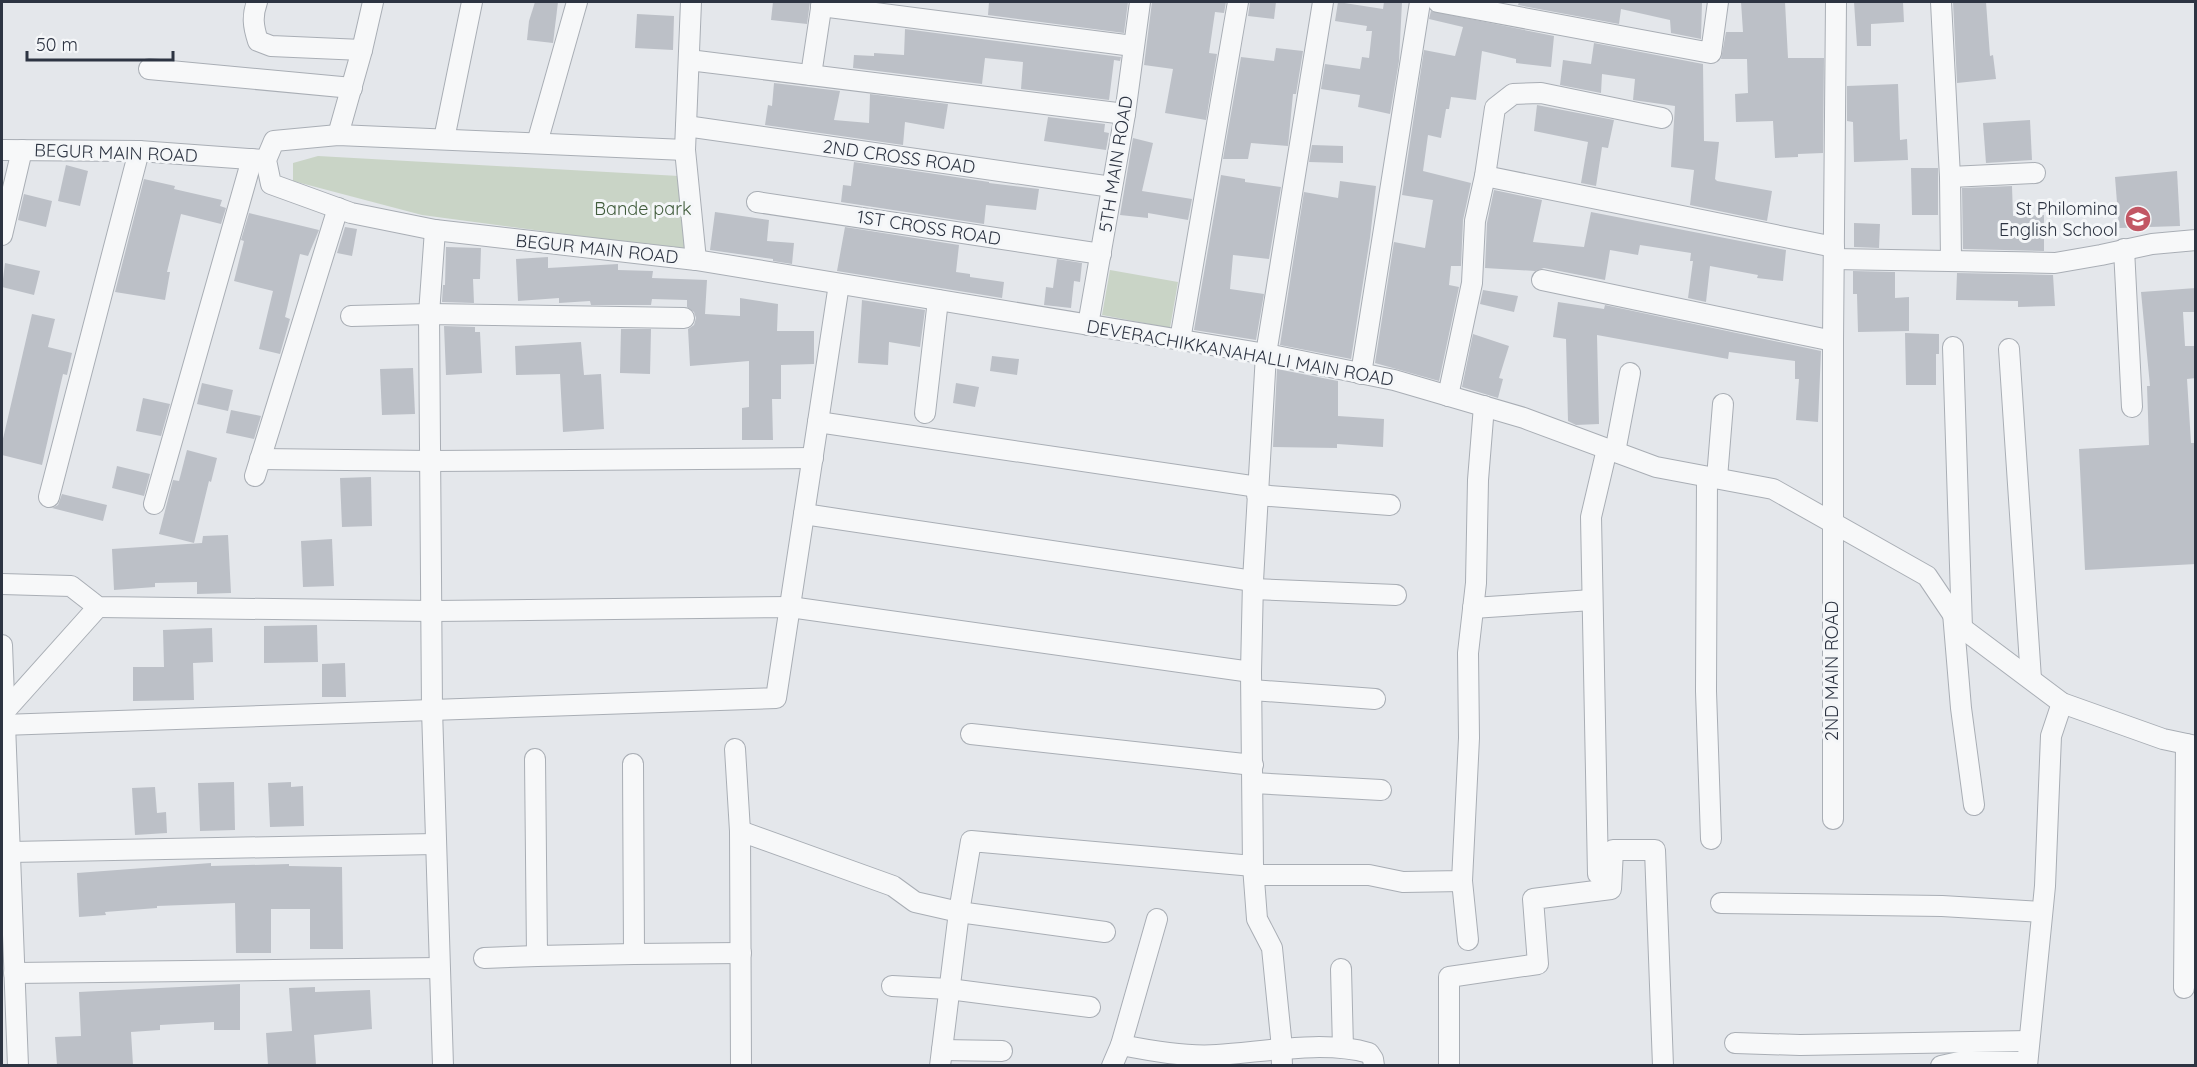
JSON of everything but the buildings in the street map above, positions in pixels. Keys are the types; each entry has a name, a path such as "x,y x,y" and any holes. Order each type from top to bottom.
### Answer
{"street":[{"path":"257,2 253,27 258,41 271,46 362,50"},
{"path":"338,135 373,2"},
{"path":"444,140 472,2"},
{"path":"537,143 577,2"},
{"name":"BEGUR MAIN ROAD","path":"2,150 139,151 259,159 271,184 338,208 435,230 696,260 685,150 691,2"},
{"name":"5TH MAIN ROAD","path":"1088,325 1125,114 1140,2"},
{"path":"1180,340 1238,2"},
{"path":"1282,1057 1272,948 1257,919 1253,870 1251,681 1253,585 1266,354 1323,2"},
{"path":"1361,374 1420,2"},
{"path":"1438,2 1710,53 1718,2"},
{"name":"2ND MAIN ROAD","path":"1833,819 1832,523 1836,2"},
{"path":"1941,2 1950,177 1951,261"},
{"path":"811,75 821,4 1133,46"},
{"path":"689,60 1125,114"},
{"path":"149,69 351,88"},
{"path":"1448,396 1472,283 1475,221 1485,176 1495,108 1514,93 1540,93 1662,118"},
{"name":"2ND CROSS ROAD","path":"686,126 1112,188"},
{"path":"154,504 259,159 273,141 338,135 685,150"},
{"path":"2,235 22,150"},
{"path":"49,497 139,151"},
{"path":"1950,177 2035,173"},
{"path":"1485,176 1834,253 1951,261 2055,263 2152,244 2196,240"},
{"name":"1ST CROSS ROAD","path":"757,202 1101,254"},
{"path":"338,208 258,467 432,461 813,458"},
{"path":"435,230 429,314 432,461 432,709 442,1065"},
{"path":"2124,249 2132,407"},
{"name":"DEVERACHIKKANAHALLI MAIN ROAD","path":"696,260 1266,354 1394,380 1524,418 1656,467 1773,489 1927,576 1958,621 2062,703 2163,740 2191,745"},
{"path":"1542,280 1833,341"},
{"path":"4,720 776,698 839,284"},
{"path":"925,413 938,300"},
{"path":"351,316 429,314 684,318"},
{"path":"1953,347 1961,708 1974,805"},
{"path":"2009,349 2031,679"},
{"path":"1598,874 1591,517 1630,373"},
{"path":"1711,839 1706,691 1712,477 1723,404"},
{"path":"1468,940 1462,881 1469,738 1468,652 1476,583 1478,480 1484,406"},
{"path":"818,422 1258,491 1390,505"},
{"path":"804,514 1253,585 1396,595"},
{"path":"2,584 71,586 98,607 433,611 790,607 1375,699"},
{"path":"1473,608 1592,600"},
{"path":"4,720 98,607"},
{"path":"2,645 18,1065"},
{"path":"1941,1065 1959,1062 2027,1064 2042,912 2051,736 2062,703"},
{"path":"971,734 1381,790"},
{"path":"2184,988 2191,745"},
{"path":"735,749 740,831 741,1065"},
{"path":"535,759 537,956"},
{"path":"633,764 634,954"},
{"path":"740,831 892,886 915,902 959,912 1105,932"},
{"path":"1002,1051 941,1058 959,912 971,841 1253,870 1369,875 1403,882 1462,881"},
{"path":"10,852 435,844"},
{"path":"1449,1065 1449,977 1538,964 1533,899 1611,889 1613,850 1655,850 1663,1065"},
{"path":"1721,903 1942,906 2042,912"},
{"path":"1112,1065 1121,1045 1157,919"},
{"path":"484,958 741,953"},
{"path":"14,973 439,968"},
{"path":"1341,969 1343,1048"},
{"path":"892,986 950,989 1090,1007"},
{"path":"1735,1043 1800,1045 2029,1041"},
{"path":"1121,1045 1155,1051 1282,1057 1355,1048 1369,1053 1374,1065"}],"green space":[{"name":"Bande park","path":"318,156 679,176 686,250 422,215 293,181 293,163"},
{"path":"1110,270 1178,282 1170,328 1102,315"}],"place":[{"name":"St Philomina English School","path":"2138,219"}]}
